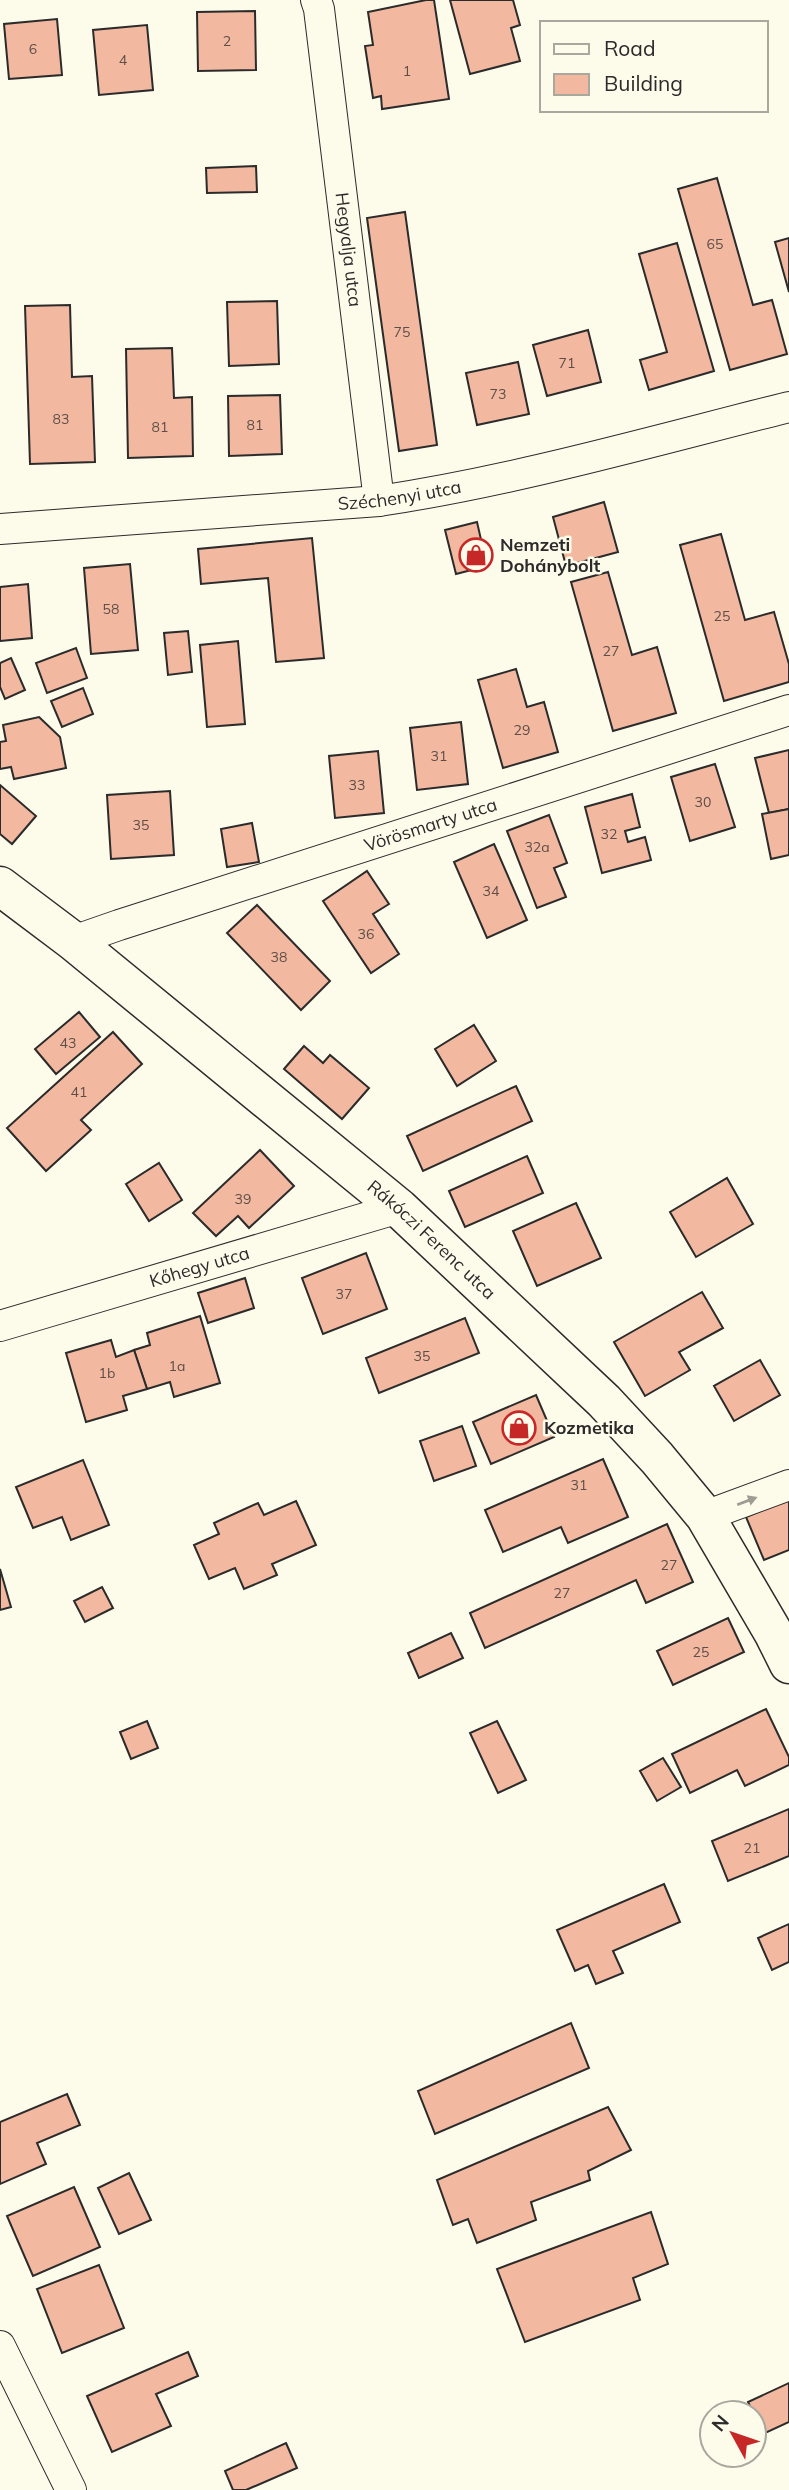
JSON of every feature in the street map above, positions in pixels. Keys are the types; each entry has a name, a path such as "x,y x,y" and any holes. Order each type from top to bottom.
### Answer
{"street":[{"name":"Hegyalja utca","path":"316,0 379,501"},
{"name":"Széchenyi utca","path":"0,529 379,501 493,481 789,407"},
{"name":"Vörösmarty utca","path":"73,942 789,710"},
{"name":"Rákóczi Ferenc utca","path":"0,887 73,942 399,1208 604,1401 657,1458 705,1516 789,1664"},
{"name":"Kőhegy utca","path":"0,1326 399,1208"},
{"path":"705,1516 789,1485"},
{"path":"0,2346 71,2490"}],"building":[{"path":"434,0 449,99 382,109 381,96 373,98 365,46 373,45 368,12"},
{"path":"450,0 513,0 520,25 511,28 520,61 470,74"},
{"path":"255,11 256,70 198,71 197,12"},
{"path":"57,19 62,75 9,79 4,24"},
{"path":"147,25 153,90 99,95 93,30"},
{"path":"256,166 257,192 207,193 206,168"},
{"path":"717,178 753,305 772,300 787,354 730,370 678,189"},
{"path":"405,212 437,445 399,451 367,218"},
{"path":"789,238 789,292 775,242"},
{"path":"677,243 714,371 649,390 640,360 667,352 639,254"},
{"path":"277,301 279,364 229,366 227,302"},
{"path":"70,305 72,377 92,376 95,462 30,464 25,306"},
{"path":"588,330 601,382 547,396 533,345"},
{"path":"172,348 174,398 192,397 193,456 128,458 126,349"},
{"path":"518,362 529,414 477,425 466,373"},
{"path":"280,395 282,454 229,456 228,396"},
{"path":"604,502 618,552 566,566 553,517"},
{"path":"477,522 487,566 456,574 445,530"},
{"path":"721,534 745,620 774,612 789,664 789,682 724,701 680,545"},
{"path":"312,538 324,658 276,662 268,578 201,584 198,549"},
{"path":"130,564 138,650 91,654 84,568"},
{"path":"608,572 632,655 657,647 676,713 613,731 571,582"},
{"path":"28,584 32,638 0,641 0,587"},
{"path":"188,631 192,672 168,675 164,633"},
{"path":"238,641 245,724 207,727 200,645"},
{"path":"76,648 87,678 47,693 36,663"},
{"path":"11,658 25,690 5,699 0,687 0,663"},
{"path":"516,669 527,707 544,702 558,752 503,768 478,680"},
{"path":"83,688 93,714 62,727 51,701"},
{"path":"39,717 60,737 66,768 14,779 11,767 0,769 0,742 6,741 3,725"},
{"path":"461,722 468,784 417,790 410,728"},
{"path":"789,750 789,809 769,813 755,758"},
{"path":"378,751 384,813 335,818 329,756"},
{"path":"715,764 735,827 690,841 671,777"},
{"path":"0,785 36,816 12,844 0,834"},
{"path":"170,791 174,855 111,859 107,795"},
{"path":"632,794 640,827 625,831 628,842 645,837 651,860 602,873 585,807"},
{"path":"789,809 789,855 771,859 762,814"},
{"path":"549,815 567,863 554,868 566,897 537,908 507,831"},
{"path":"252,823 259,862 227,867 221,829"},
{"path":"494,844 527,920 487,938 454,862"},
{"path":"367,871 389,904 373,914 399,954 371,973 323,901"},
{"path":"257,905 330,981 301,1010 227,933"},
{"path":"79,1012 100,1037 56,1074 35,1049"},
{"path":"474,1025 496,1061 457,1086 435,1049"},
{"path":"113,1032 142,1064 81,1120 91,1130 46,1171 7,1128"},
{"path":"304,1046 323,1063 330,1055 369,1088 342,1119 284,1069"},
{"path":"516,1086 532,1121 423,1171 407,1136"},
{"path":"260,1150 294,1186 249,1228 238,1216 216,1236 193,1213"},
{"path":"527,1156 543,1193 465,1227 449,1191"},
{"path":"159,1163 182,1200 149,1221 126,1184"},
{"path":"727,1178 753,1224 696,1257 670,1212"},
{"path":"576,1203 601,1258 537,1286 513,1231"},
{"path":"366,1253 387,1309 323,1334 302,1278"},
{"path":"245,1278 254,1308 208,1323 198,1293"},
{"path":"702,1292 723,1328 679,1352 690,1370 645,1396 614,1342"},
{"path":"200,1316 220,1383 174,1397 170,1382 147,1389 134,1350 150,1345 147,1333"},
{"path":"465,1318 479,1353 379,1393 366,1358"},
{"path":"111,1340 116,1357 134,1350 147,1389 123,1396 127,1410 86,1422 66,1353"},
{"path":"760,1360 780,1395 734,1421 714,1386"},
{"path":"536,1395 554,1437 491,1464 473,1422"},
{"path":"462,1426 476,1466 434,1481 420,1441"},
{"path":"603,1459 628,1517 568,1543 561,1527 503,1552 485,1510"},
{"path":"83,1460 109,1525 71,1540 62,1517 33,1528 16,1487"},
{"path":"789,1499 789,1550 764,1560 746,1517"},
{"path":"296,1501 316,1545 272,1564 277,1575 244,1589 235,1568 209,1579 194,1545 219,1534 214,1523 258,1503 264,1515"},
{"path":"667,1524 693,1582 646,1603 636,1580 485,1648 470,1613"},
{"path":"0,1569 11,1607 0,1610"},
{"path":"102,1587 113,1608 85,1622 74,1601"},
{"path":"728,1618 744,1652 673,1685 657,1651"},
{"path":"451,1633 463,1658 419,1678 408,1653"},
{"path":"766,1709 789,1757 789,1765 745,1786 737,1770 690,1793 672,1754"},
{"path":"147,1721 158,1748 131,1759 120,1732"},
{"path":"497,1721 526,1780 498,1793 470,1733"},
{"path":"663,1758 681,1787 657,1801 640,1771"},
{"path":"789,1809 789,1856 728,1881 712,1841"},
{"path":"664,1884 680,1922 613,1951 623,1973 596,1984 588,1965 575,1971 557,1930"},
{"path":"789,1924 789,1962 772,1970 758,1938"},
{"path":"571,2023 589,2068 435,2134 418,2091"},
{"path":"67,2094 80,2125 37,2143 46,2164 0,2184 0,2122"},
{"path":"608,2107 631,2150 588,2171 590,2180 531,2202 536,2220 477,2243 468,2219 453,2225 437,2180"},
{"path":"129,2173 151,2220 119,2234 98,2188"},
{"path":"74,2187 100,2247 33,2276 7,2216"},
{"path":"651,2212 668,2264 633,2278 640,2300 525,2342 497,2269"},
{"path":"99,2265 124,2328 62,2353 37,2289"},
{"path":"188,2352 198,2376 156,2394 171,2426 112,2452 87,2396"},
{"path":"789,2383 789,2422 768,2432 768,2399 754,2399"},
{"path":"286,2443 297,2468 246,2490 233,2490 225,2471"}],"place":[{"name":"Nemzeti Dohánybolt","path":"476,555"},
{"name":"Kozmetika","path":"519,1428"}]}
